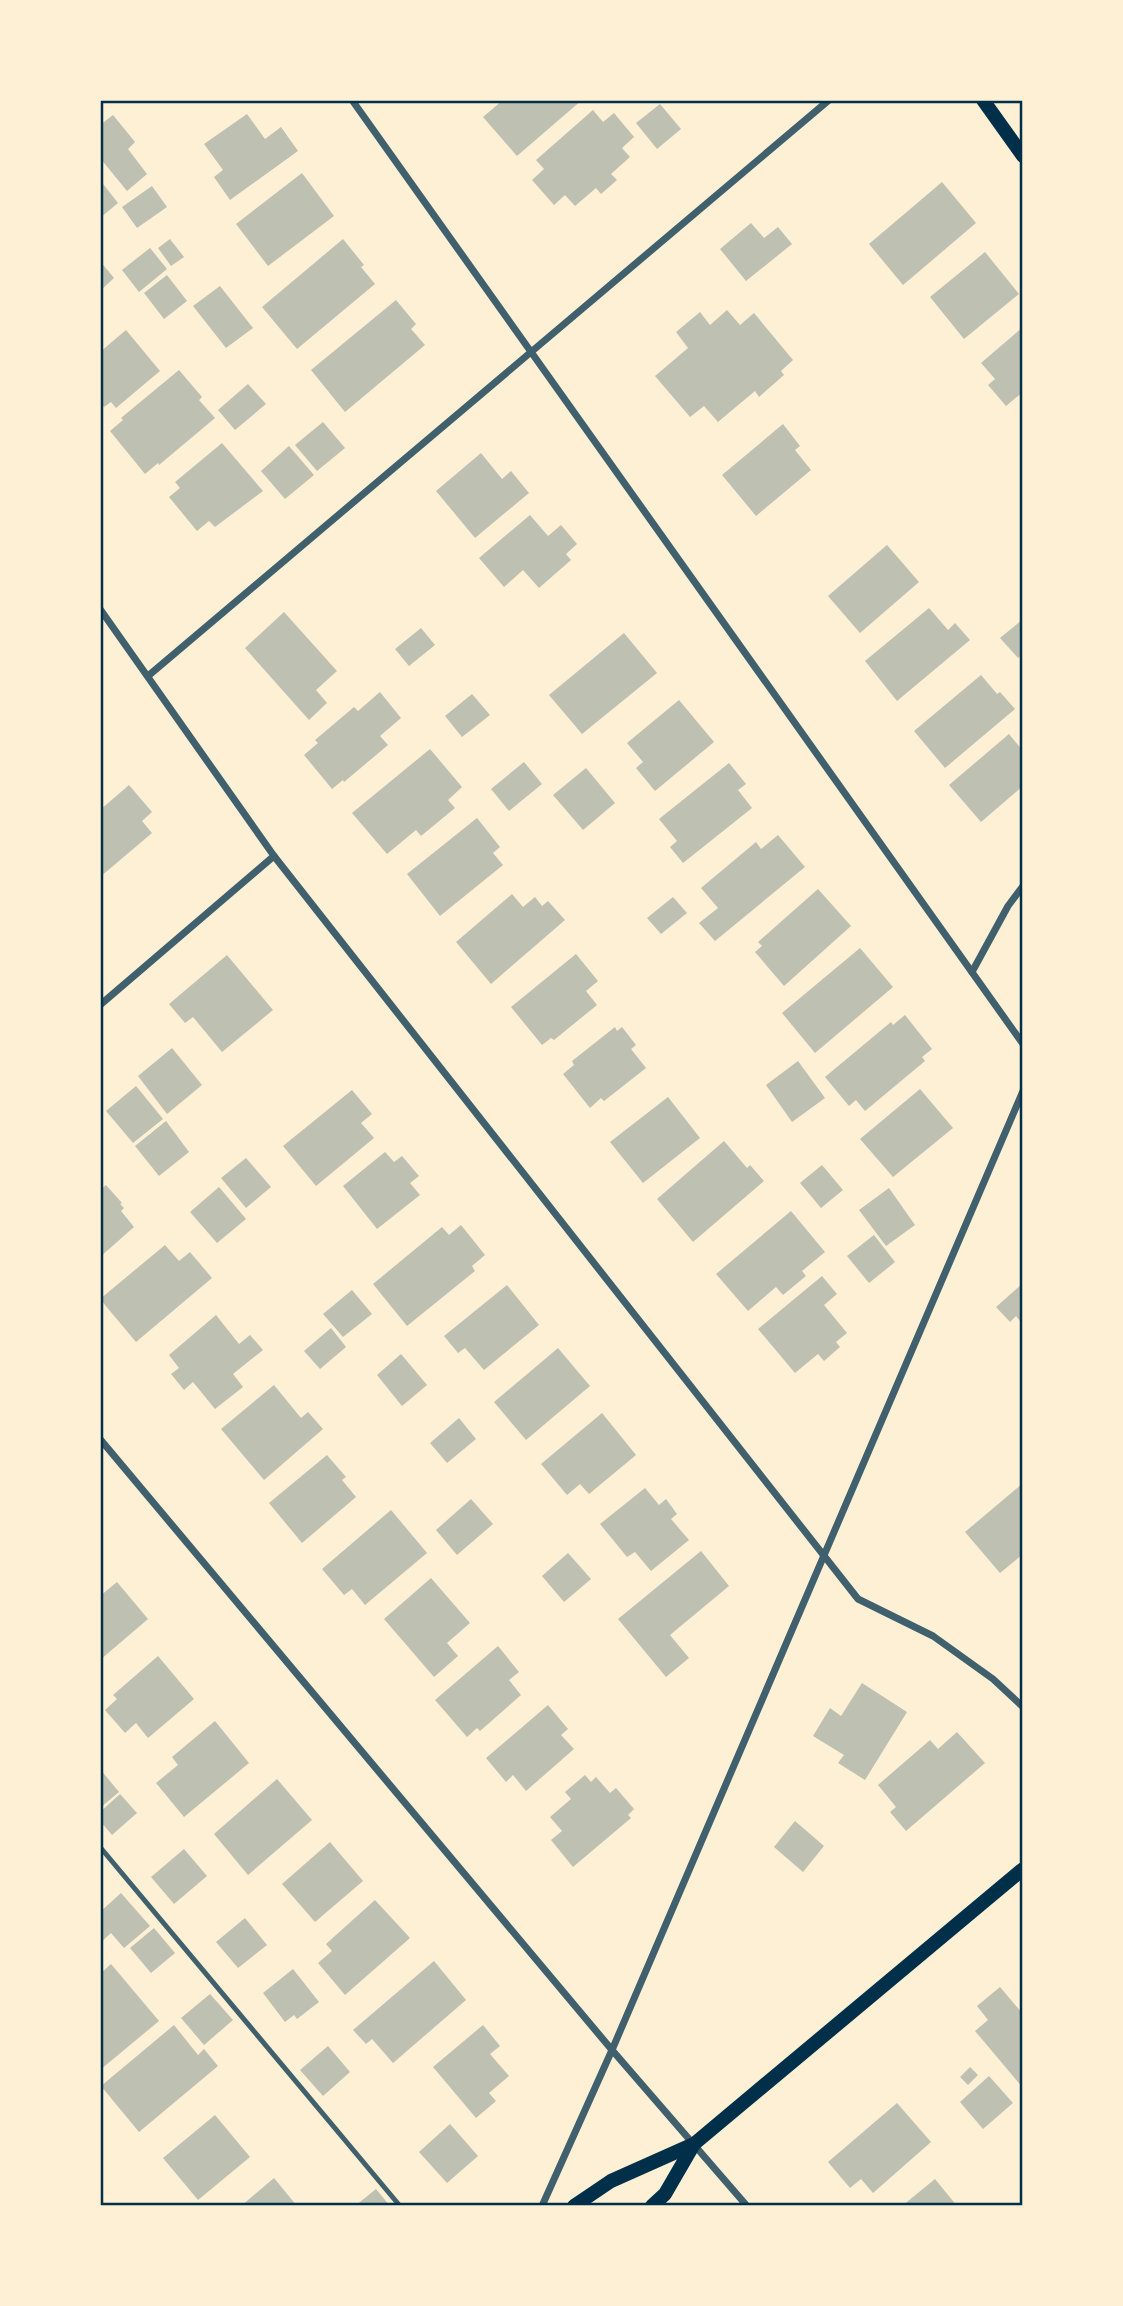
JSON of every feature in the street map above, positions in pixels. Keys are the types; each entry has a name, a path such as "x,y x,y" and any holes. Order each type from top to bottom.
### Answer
{"main road":[{"path":"983,100 1023,156"},
{"path":"574,2206 611,2181 694,2144 1023,1869"},
{"path":"652,2206 665,2194 694,2144"}],"street":[{"path":"352,100 1023,1044"},
{"path":"148,676 829,100"},
{"path":"100,609 274,856 858,1599 933,1636 993,1679 1023,1707"},
{"path":"100,1005 274,856"},
{"path":"972,972 1008,906 1023,886"},
{"path":"542,2206 612,2050 1023,1091"},
{"path":"100,1439 612,2050 747,2206"}],"lane":[{"path":"100,1847 400,2206"}],"building":[{"path":"503,100 582,100 517,156 483,117"},
{"path":"660,104 681,129 657,149 636,123"},
{"path":"593,110 603,122 614,113 634,137 622,148 630,157 611,174 617,180 601,194 596,188 575,206 565,195 554,205 532,180 544,169 536,160"},
{"path":"247,114 265,139 281,127 298,151 230,200 214,177 223,170 204,144"},
{"path":"113,115 135,142 128,149 147,174 127,191 100,158 100,125"},
{"path":"302,173 334,216 268,266 236,224"},
{"path":"100,180 118,203 100,218"},
{"path":"942,182 976,223 903,285 869,244"},
{"path":"152,186 167,207 137,228 122,207"},
{"path":"751,223 764,238 778,227 792,244 746,281 720,249"},
{"path":"170,239 184,257 171,266 158,248"},
{"path":"343,239 375,284 297,349 262,307"},
{"path":"150,248 167,269 139,292 122,270"},
{"path":"985,252 1019,294 964,339 930,297"},
{"path":"100,261 114,278 100,291"},
{"path":"167,275 187,301 164,319 144,293"},
{"path":"220,286 253,328 226,348 193,306"},
{"path":"396,300 416,324 411,329 425,345 345,412 311,370"},
{"path":"727,310 740,325 754,313 793,360 781,371 784,375 759,397 755,391 718,422 704,406 690,417 655,376 688,348 676,332 700,312 710,325"},
{"path":"1023,327 1023,392 1006,406 988,385 995,379 981,363"},
{"path":"126,330 160,371 116,408 111,402 104,407 100,402 100,352"},
{"path":"179,370 202,397 199,400 215,418 145,474 110,431 123,420 121,418"},
{"path":"248,384 266,404 235,430 218,410"},
{"path":"323,422 345,448 317,471 295,445"},
{"path":"783,424 800,446 795,450 811,470 756,516 722,475"},
{"path":"222,443 263,491 215,527 209,521 197,531 169,497 180,488 175,482"},
{"path":"289,446 314,475 285,499 261,471"},
{"path":"481,453 502,479 511,471 529,493 475,538 436,491"},
{"path":"530,515 548,536 561,525 577,544 566,554 571,560 539,588 523,570 504,587 479,558"},
{"path":"887,545 919,582 860,633 828,596"},
{"path":"929,608 948,630 955,623 970,640 897,701 865,661"},
{"path":"284,612 337,671 316,690 327,703 309,720 245,648"},
{"path":"1023,619 1023,654 1018,658 1000,638"},
{"path":"421,628 435,645 409,666 395,649"},
{"path":"624,633 657,673 582,734 549,695"},
{"path":"981,675 997,694 1000,692 1015,709 945,768 914,731"},
{"path":"380,692 401,718 380,736 388,745 332,789 304,755 318,743 315,740 354,707 358,711"},
{"path":"472,694 490,715 462,737 445,716"},
{"path":"679,700 714,742 655,791 636,768 643,762 627,743"},
{"path":"1009,734 1023,751 1023,786 981,822 949,785"},
{"path":"430,749 462,787 448,800 455,808 421,836 416,830 387,854 352,813"},
{"path":"524,762 542,784 509,811 491,789"},
{"path":"729,763 746,784 738,790 752,808 683,863 670,847 677,841 659,819"},
{"path":"586,768 615,803 583,830 553,795"},
{"path":"129,785 152,812 142,821 152,833 100,877 100,810"},
{"path":"477,818 500,847 493,853 503,865 440,916 407,874"},
{"path":"778,835 805,867 715,941 699,923 718,908 701,888 756,842 761,849"},
{"path":"818,889 851,926 784,986 755,952 762,946 758,942"},
{"path":"512,894 523,907 535,897 542,906 548,901 565,920 491,984 456,942"},
{"path":"673,897 687,913 661,934 647,918"},
{"path":"860,948 893,987 815,1053 782,1013"},
{"path":"576,954 598,981 586,991 597,1005 554,1040 551,1038 542,1045 511,1007"},
{"path":"227,955 273,1010 222,1052 193,1017 185,1023 169,1004"},
{"path":"905,1015 932,1049 922,1057 925,1061 865,1111 856,1100 849,1106 825,1077 891,1022 893,1025"},
{"path":"615,1027 617,1031 622,1027 636,1045 631,1049 646,1068 604,1101 601,1098 590,1108 563,1074 574,1065 572,1061"},
{"path":"172,1048 202,1085 167,1114 138,1076"},
{"path":"798,1061 825,1098 792,1122 766,1085"},
{"path":"136,1086 163,1119 133,1143 106,1111"},
{"path":"920,1089 953,1128 893,1177 860,1139"},
{"path":"352,1090 372,1114 361,1123 374,1138 316,1186 283,1146"},
{"path":"668,1097 700,1138 643,1183 610,1142"},
{"path":"166,1121 189,1152 159,1176 135,1146"},
{"path":"724,1141 747,1168 750,1165 764,1181 693,1242 657,1199"},
{"path":"385,1152 394,1162 402,1156 419,1176 410,1183 420,1195 377,1229 343,1186"},
{"path":"246,1158 271,1187 246,1208 221,1178"},
{"path":"822,1165 843,1190 821,1208 800,1183"},
{"path":"106,1185 122,1203 120,1204 124,1208 121,1211 134,1227 100,1257 100,1190"},
{"path":"219,1187 246,1219 217,1243 190,1212"},
{"path":"889,1188 915,1225 886,1246 859,1210"},
{"path":"791,1211 825,1252 802,1271 806,1276 783,1295 776,1287 748,1311 716,1274"},
{"path":"461,1225 485,1255 472,1266 475,1271 407,1326 373,1284 442,1227 449,1235"},
{"path":"874,1235 895,1262 869,1283 847,1256"},
{"path":"165,1245 179,1261 190,1252 212,1278 136,1342 100,1299"},
{"path":"822,1276 837,1294 824,1305 847,1333 836,1342 840,1347 824,1361 818,1354 795,1373 758,1329"},
{"path":"1023,1283 1023,1325 1016,1316 1010,1322 996,1307"},
{"path":"507,1285 539,1325 484,1370 465,1348 458,1353 444,1336"},
{"path":"352,1290 372,1314 343,1337 323,1314"},
{"path":"216,1315 239,1344 250,1335 263,1350 233,1374 243,1387 215,1409 193,1382 184,1390 171,1374 179,1368 169,1355"},
{"path":"331,1328 346,1347 320,1369 304,1351"},
{"path":"558,1348 590,1386 526,1440 494,1402"},
{"path":"401,1354 427,1385 402,1406 377,1375"},
{"path":"274,1385 301,1418 308,1412 323,1429 264,1480 221,1429"},
{"path":"602,1413 636,1455 589,1494 580,1484 567,1495 541,1464"},
{"path":"459,1418 476,1439 447,1463 430,1443"},
{"path":"327,1455 346,1477 342,1480 356,1497 302,1543 269,1503"},
{"path":"1022,1484 1023,1554 1000,1573 965,1532"},
{"path":"645,1488 659,1505 666,1499 677,1514 671,1519 689,1540 651,1571 635,1552 627,1557 600,1524"},
{"path":"471,1499 493,1524 457,1555 436,1530"},
{"path":"391,1510 427,1553 365,1605 352,1589 344,1595 322,1569"},
{"path":"701,1551 729,1586 670,1635 689,1658 666,1677 618,1619"},
{"path":"568,1553 591,1579 564,1602 542,1576"},
{"path":"431,1578 470,1623 447,1643 458,1656 434,1677 384,1619"},
{"path":"117,1582 148,1619 100,1660 100,1596"},
{"path":"498,1646 519,1672 509,1680 521,1695 480,1731 477,1728 467,1737 435,1700"},
{"path":"158,1656 194,1699 148,1738 136,1723 125,1733 105,1710 117,1699 113,1695"},
{"path":"862,1683 907,1712 865,1780 838,1763 844,1755 813,1736 830,1708 841,1716"},
{"path":"548,1705 568,1729 561,1735 574,1749 526,1791 513,1775 506,1782 486,1758"},
{"path":"215,1721 249,1763 184,1817 156,1783 178,1765 172,1757"},
{"path":"957,1732 985,1763 906,1831 890,1812 896,1807 878,1785 930,1740 938,1749"},
{"path":"100,1769 119,1792 100,1808"},
{"path":"585,1775 591,1782 596,1777 610,1793 616,1788 634,1809 628,1815 631,1818 573,1867 551,1840 562,1831 550,1817 571,1799 565,1792"},
{"path":"277,1779 312,1820 248,1875 214,1834"},
{"path":"120,1794 137,1813 112,1835 100,1821 100,1812"},
{"path":"795,1821 824,1846 803,1872 774,1847"},
{"path":"330,1842 363,1881 315,1922 282,1884"},
{"path":"184,1849 207,1876 174,1904 151,1877"},
{"path":"121,1893 150,1926 124,1948 111,1933 100,1943 100,1912"},
{"path":"375,1900 410,1938 345,1995 318,1963 332,1951 326,1944"},
{"path":"245,1918 267,1945 238,1968 216,1942"},
{"path":"154,1928 175,1953 151,1973 130,1948"},
{"path":"434,1961 466,2000 393,2063 372,2039 366,2044 353,2030"},
{"path":"111,1964 159,2021 100,2070 100,1974"},
{"path":"293,1969 319,2002 297,2019 294,2015 285,2022 263,1993"},
{"path":"1000,1987 1023,2014 1023,2088 975,2031 988,2020 977,2006"},
{"path":"210,1994 233,2020 204,2045 181,2018"},
{"path":"174,2025 198,2055 204,2049 218,2066 139,2132 101,2086"},
{"path":"483,2025 500,2046 490,2054 509,2076 489,2093 496,2101 476,2118 433,2067"},
{"path":"328,2046 350,2072 323,2096 300,2070"},
{"path":"970,2067 978,2075 968,2085 960,2077"},
{"path":"989,2076 1013,2103 983,2129 960,2102"},
{"path":"897,2103 931,2142 873,2193 861,2179 850,2188 828,2162"},
{"path":"215,2115 250,2157 198,2200 163,2158"},
{"path":"450,2124 478,2156 447,2183 419,2152"},
{"path":"274,2178 297,2206 241,2206"},
{"path":"935,2179 957,2206 902,2206"},
{"path":"376,2189 390,2206 355,2206"}]}
